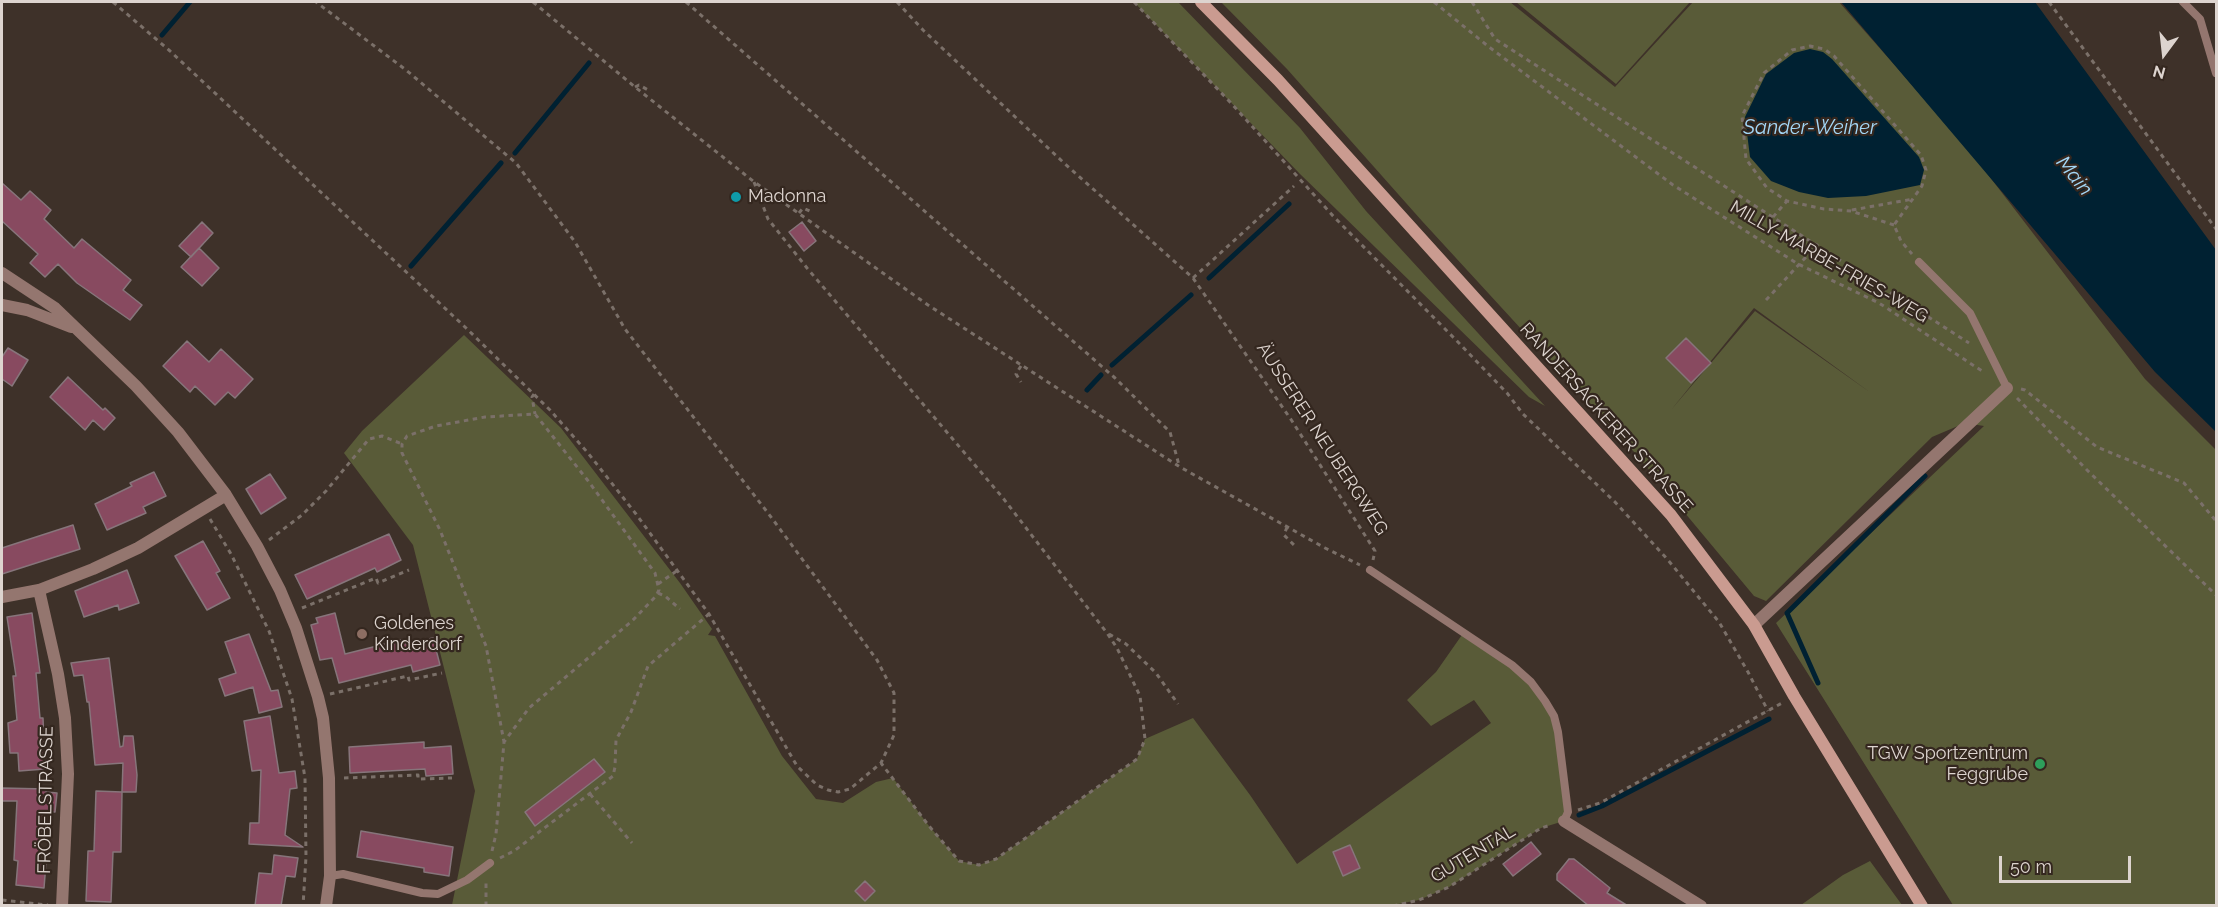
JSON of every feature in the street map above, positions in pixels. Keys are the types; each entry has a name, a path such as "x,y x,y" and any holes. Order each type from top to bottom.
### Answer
{"main road":[{"name":"RANDERSACKERER STRASSE","path":"1201,2 1278,80 1671,515 1754,625 1794,696 1922,906"}],"street":[{"path":"2,273 55,308 136,386 178,432 226,495 257,546 291,613 323,718 329,778 330,876 326,906"},
{"path":"2,305 27,310 75,329"},
{"path":"1754,625 2007,388"},
{"path":"2,597 39,590 93,569 138,548 226,495"},
{"name":"FRÖBELSTRASSE","path":"39,590 56,663 65,718 68,774 62,906"},
{"path":"1564,821 1701,906"}],"lane":[{"path":"2183,2 2199,19 2217,73"},
{"path":"1919,262 1970,313 2007,388"},
{"path":"1370,570 1512,665 1531,682 1554,716 1558,732 1568,812 1564,821"},
{"path":"330,876 343,874 422,893 438,894 467,880 490,863"}],"path":[{"path":"113,2 186,67 534,394 588,453 678,570 709,614 741,666 787,750 807,778 817,785 838,792 850,789 881,763 894,735 894,693 877,660 768,513 626,329 575,242 516,163 406,70 316,2"},
{"path":"533,2 635,87 753,180 928,305 1180,467 1370,570"},
{"path":"686,2 1115,378 1170,432 1180,467"},
{"name":"ÄUSSERER NEUBERGWEG","path":"897,2 923,30 1064,163 1193,278 1292,421 1374,551 1370,570"},
{"path":"1134,2 1231,103 1334,217 1507,393 1523,414 1615,502 1668,560 1719,622 1768,711"},
{"name":"MILLY-MARBE-FRIES-WEG","path":"1434,2 1489,47 1672,185 1798,264 1880,303 2007,388 2087,470 2217,595"},
{"path":"1472,2 1495,39 1818,244 1969,342 1977,351"},
{"path":"2049,2 2217,229"},
{"path":"1894,225 1922,186 1926,170 1921,155 1834,56 1824,49 1810,46 1792,51 1764,73 1742,116 1746,159 1767,188 1787,201 1824,209 1851,211 1894,225 1901,241 1919,262"},
{"path":"635,87 639,85 650,91"},
{"path":"753,180 768,219 1003,498 1107,633 1117,648 1140,696 1145,739 1137,759 996,859 979,865 959,861 881,763"},
{"path":"1193,278 1294,186"},
{"path":"1851,211 1913,199"},
{"path":"1773,217 1787,201"},
{"path":"799,213 803,208 812,213"},
{"path":"1766,300 1818,244"},
{"path":"1021,366 1016,374 1021,382"},
{"path":"2007,388 2025,390 2097,447 2184,483 2217,521"},
{"path":"504,742 529,708 632,621 658,593 655,573 590,482 535,414 532,397 534,394"},
{"path":"486,906 486,880 496,834 504,742 486,646 440,530 402,453 402,444 406,436 436,426 485,417 535,414"},
{"path":"257,546 284,530 302,515 345,469 369,439 382,436 402,444"},
{"path":"203,507 231,554 265,620 292,699 305,778 306,857 303,906"},
{"path":"1287,527 1284,535 1295,546"},
{"path":"291,613 376,578 378,582 409,570"},
{"path":"658,584 678,570"},
{"path":"658,593 680,609"},
{"path":"490,863 514,851 608,782 613,776 615,767 616,740 631,712 648,666 709,614"},
{"path":"1107,633 1126,644 1156,674 1178,704"},
{"path":"318,697 408,676 409,680 442,673"},
{"path":"1574,811 1600,803 1794,696"},
{"path":"329,778 418,775 418,779 452,778"},
{"path":"590,794 632,843"},
{"name":"GUTENTAL","path":"1393,906 1419,900 1449,887 1541,828 1564,821"},
{"path":"2,900 56,906"}],"green space":[{"path":"1134,2 1178,2 1300,128 1366,211 1545,406 1529,397 1300,174"},
{"path":"1221,2 1510,2 1615,87 1693,2 1839,2 1966,146 2145,379 2216,450 2216,905 1953,905 1776,623 1984,426 1965,423 1932,437 1766,601 1754,596 1635,453 1422,221 1287,69","holes":["1754,308 1871,393 1755,311 1671,410"]},
{"path":"1516,2 1690,2 1616,84"},
{"path":"464,335 561,428 680,583 712,629 708,635 715,636 782,756 816,799 843,803 876,782 893,778 959,861 979,865 996,859 1137,759 1145,739 1193,718 1297,864 1491,723 1474,700 1431,726 1407,700 1436,672 1464,632 1512,665 1545,701 1558,732 1568,812 1564,821 1541,828 1449,887 1419,900 1393,905 452,905 475,791 413,545 344,453 362,431"},
{"path":"1870,861 1902,905 1801,905 1843,875"}],"water":[{"name":"Main","path":"1841,2 2035,2 2216,250 2216,432 2155,372"},
{"name":"Sander-Weiher","path":"1810,49 1823,52 1832,59 1919,157 1924,170 1920,185 1866,196 1828,198 1799,192 1771,181 1750,157 1745,117 1766,74 1794,53"}],"building":[{"path":"2,183 21,200 30,191 51,210 44,219 74,248 82,239 131,280 123,290 142,305 130,320 77,283 58,264 45,277 30,263 38,254 2,221"},
{"path":"202,222 213,233 191,257 179,246"},
{"path":"802,222 816,241 804,251 789,232"},
{"path":"199,248 219,268 202,286 181,267"},
{"path":"1686,338 1711,363 1691,383 1666,358"},
{"path":"187,341 209,362 221,349 253,379 235,398 228,392 215,405 195,386 190,392 163,366"},
{"path":"8,348 28,360 12,386 2,379 2,357"},
{"path":"68,377 103,410 105,408 115,418 104,430 93,420 85,430 50,397"},
{"path":"154,472 166,496 143,507 146,513 107,530 95,504 132,486 130,483"},
{"path":"270,474 286,498 261,514 246,489"},
{"path":"73,525 80,549 2,574 2,548"},
{"path":"389,534 401,560 377,572 375,568 307,599 295,575"},
{"path":"203,541 220,571 216,573 230,598 207,610 175,556"},
{"path":"127,570 139,603 119,610 118,605 84,617 75,591"},
{"path":"32,613 40,673 36,673 40,718 43,718 45,769 19,771 18,753 10,753 8,723 17,720 13,676 16,676 7,617"},
{"path":"335,613 345,654 405,639 406,644 433,638 440,665 413,672 411,665 339,683 332,658 320,660 311,625 318,623 316,618"},
{"path":"249,634 271,691 278,690 282,707 259,713 253,687 225,696 219,679 236,673 225,642"},
{"path":"109,658 120,747 123,746 124,736 133,736 137,775 136,792 122,792 123,763 95,765 89,702 87,702 83,675 74,676 71,663"},
{"path":"270,716 279,773 295,771 297,788 290,789 285,835 303,847 249,844 250,823 259,823 261,770 252,771 244,721"},
{"path":"424,742 424,748 451,746 453,774 426,776 425,769 350,773 349,747"},
{"path":"594,759 605,772 535,826 525,812"},
{"path":"2,788 46,789 46,792 57,793 55,812 43,811 39,862 46,863 44,888 16,885 18,861 14,860 17,801 2,801"},
{"path":"96,791 122,792 121,852 113,852 111,902 86,901 88,851 94,851"},
{"path":"361,831 453,847 449,876 424,872 424,868 357,857"},
{"path":"1531,842 1541,854 1513,876 1503,864"},
{"path":"1350,845 1360,868 1343,876 1333,852"},
{"path":"274,855 298,858 295,877 286,876 281,906 255,906 259,873 272,874"},
{"path":"1569,859 1574,859 1610,888 1607,893 1628,906 1589,906 1557,880 1557,874"},
{"path":"865,881 875,891 865,901 855,891"}],"waterway":[{"path":"162,35 190,2"},
{"path":"515,153 589,63"},
{"path":"411,266 501,163"},
{"path":"1209,278 1289,204"},
{"path":"1112,365 1191,295"},
{"path":"1087,390 1101,375"},
{"path":"1818,683 1787,613 1925,476"},
{"path":"1579,815 1602,806 1769,719"}],"place":[{"name":"Madonna","path":"736,197"},
{"name":"Goldenes Kinderdorf","path":"362,634"},
{"name":"TGW Sportzentrum Feggrube","path":"2040,764"}]}
